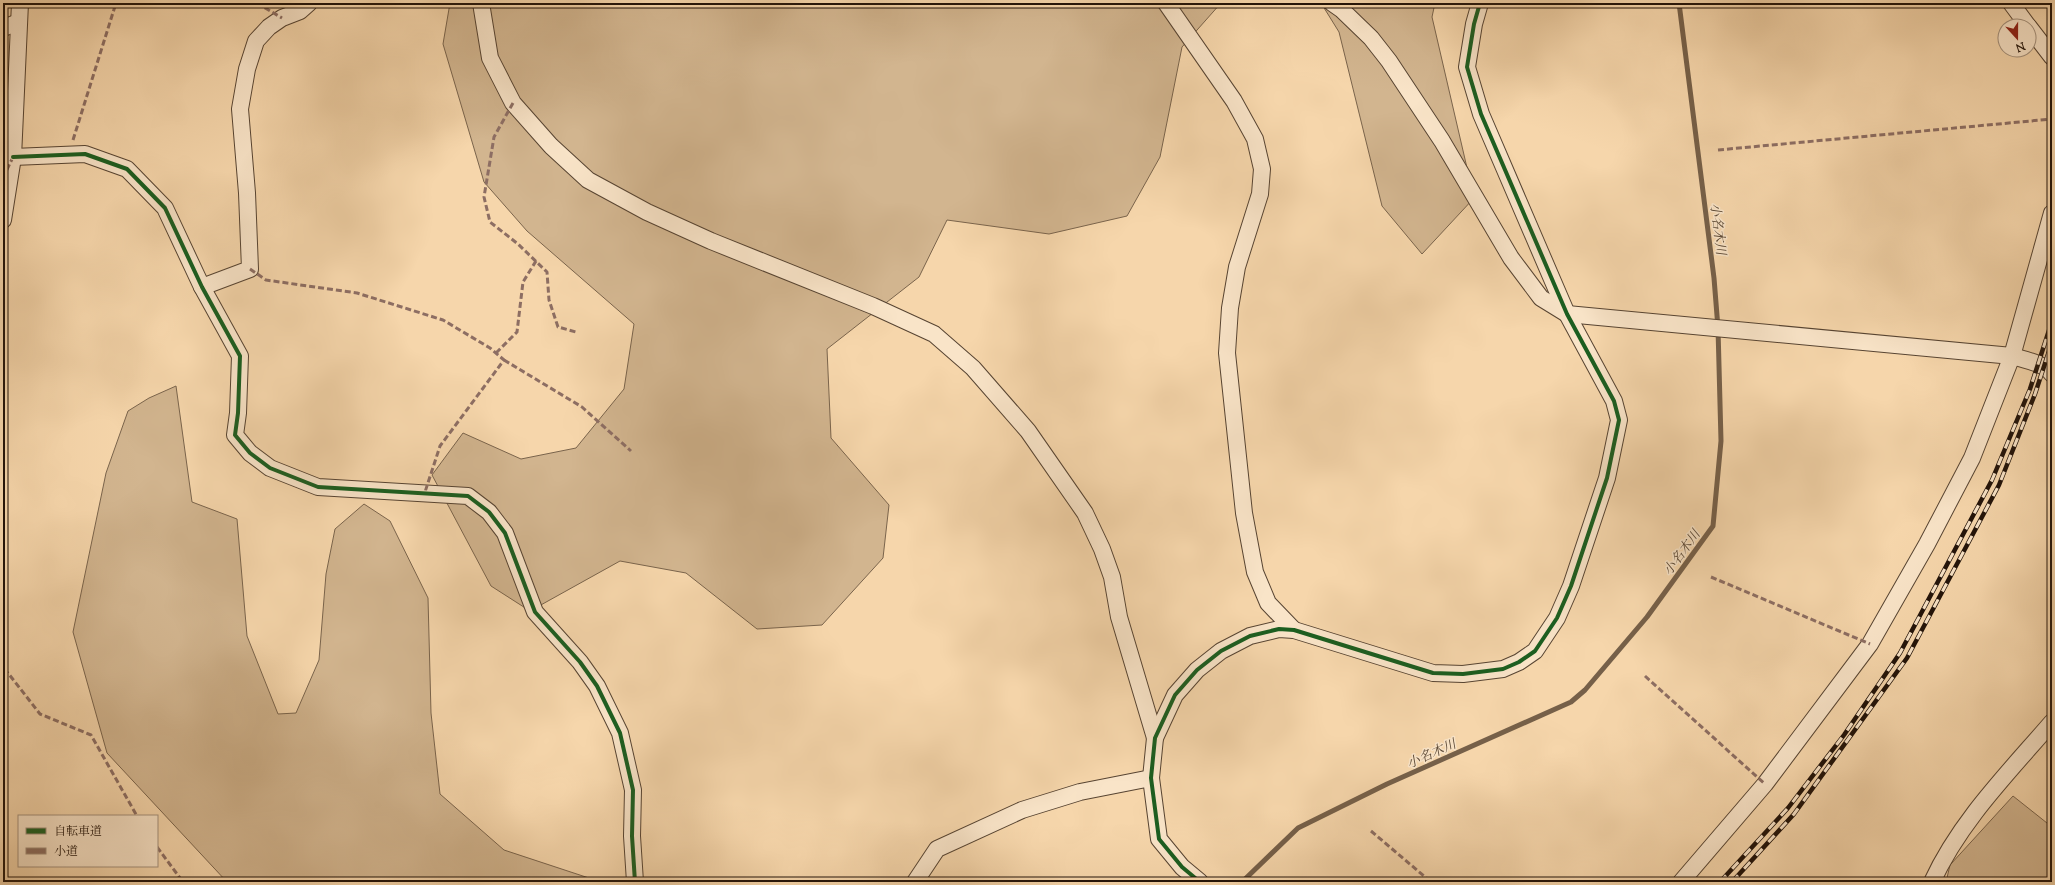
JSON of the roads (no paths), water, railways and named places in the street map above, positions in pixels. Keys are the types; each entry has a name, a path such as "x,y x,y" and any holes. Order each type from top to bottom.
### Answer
{"street":[{"path":"3,220 13,157 20,3"},
{"path":"202,287 250,269 247,193 240,109 247,70 256,41 269,27 282,18 300,11 309,3"},
{"path":"481,3 490,58 513,103 551,146 588,180 647,212 711,241 873,306 934,334 973,368 1028,431 1085,514 1102,549 1112,577 1119,617 1155,738"},
{"path":"1166,3 1234,101 1255,139 1262,169 1260,194 1237,267 1230,308 1228,353 1244,513 1255,572 1268,603 1294,630"},
{"path":"1332,3 1342,10 1370,38 1389,61 1442,141 1511,258 1541,298 1567,314 2012,356 2049,370 2052,374"},
{"path":"1200,882 1182,867 1159,839 1151,778 1155,738 1175,695 1197,670 1220,651 1250,636 1279,629 1294,630 1433,673 1463,674 1503,668 1519,662 1535,651 1557,618 1570,586 1607,478 1619,420 1614,401 1567,314 1481,114 1467,67 1474,24 1480,3"},
{"path":"2011,3 2023,18"},
{"path":"3,28 18,22"},
{"path":"2037,37 2052,57"},
{"path":"13,157 85,154 127,169 165,208 202,287 240,356 238,413 235,435 250,453 270,468 318,487 468,496 489,512 505,533 535,612 580,662 592,680 620,733 633,790 632,836 635,882"},
{"path":"1681,882 1765,784 1870,644 1927,544 1972,458 2012,356 2052,213"},
{"path":"1932,882 1943,860 1979,807 2052,722"},
{"path":"915,882 937,849 1022,810 1080,792 1151,778"}],"waterway":[{"name":"小名木川","path":"1242,882 1298,828 1387,784 1571,702 1585,690 1647,617 1713,526 1721,441 1718,328 1714,278 1679,3"}],"railway":[{"path":"1720,882 1788,808 1844,735 1900,653 1992,480 2030,389 2052,321"},
{"path":"1732,882 1794,814 1907,658 1999,485 2035,394 2052,342"}]}
